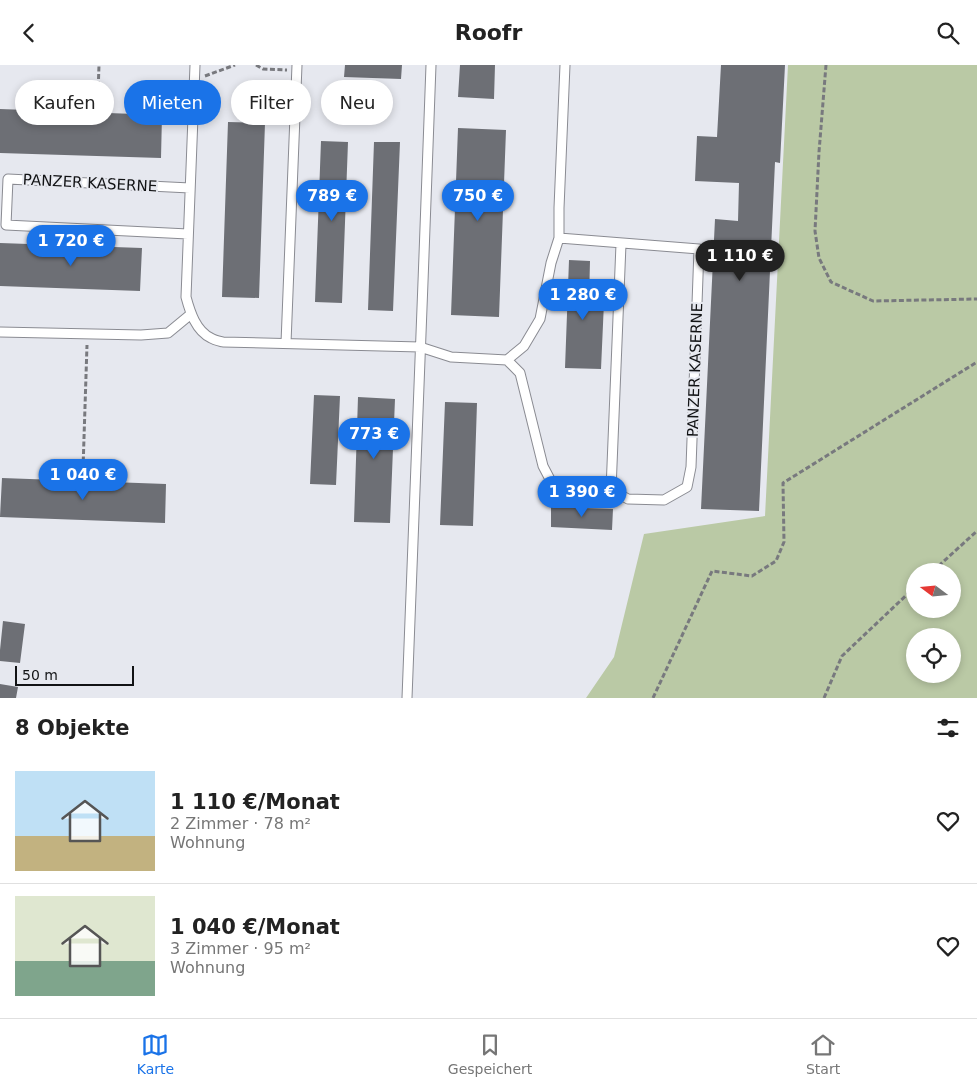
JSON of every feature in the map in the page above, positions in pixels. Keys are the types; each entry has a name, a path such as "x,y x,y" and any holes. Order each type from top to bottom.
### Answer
{"lane":[{"path":"195,65 186,297 191,314 200,329 210,338 223,342 420,347 451,357 507,360 524,346 540,319 551,263 559,238 565,65"},
{"path":"407,698 431,65"},
{"path":"286,343 297,68"},
{"name":"PANZER KASERNE","path":"188,234 6,225 8,179 190,188"},
{"name":"PANZER KASERNE","path":"507,360 520,373 543,466 554,487 611,490 628,499 664,500 687,487 691,467 699,249 559,238"},
{"path":"611,490 621,244"},
{"path":"0,332 141,335 168,333 191,314"}],"path":[{"path":"98,80 99,65"},
{"path":"206,76 235,65"},
{"path":"256,65 263,69 297,68"},
{"path":"826,65 815,231 818,257 831,281 874,301 977,299"},
{"path":"83,469 88,334"},
{"path":"653,698 712,571 752,576 776,561 784,542 783,483 977,362"},
{"path":"942,563 977,531"},
{"path":"824,698 842,656 906,596"}],"green space":[{"path":"788,65 977,65 977,698 586,698 614,657 644,534 765,516"}],"building":[{"path":"345,65 402,65 401,79 344,77"},
{"path":"460,65 495,65 494,99 458,97"},
{"path":"721,65 785,65 780,163 775,162 759,511 701,509 715,219 738,221 739,183 695,181 697,136 717,137"},
{"path":"0,109 15,110 15,125 114,125 114,113 124,114 124,125 162,125 161,158 0,153"},
{"path":"228,122 231,122 231,125 265,125 259,298 222,297"},
{"path":"458,128 506,130 499,317 451,315"},
{"path":"321,141 348,142 342,303 315,302"},
{"path":"374,142 400,142 393,311 368,310"},
{"path":"0,243 142,248 140,291 0,286"},
{"path":"569,260 590,261 589,301 604,302 601,369 565,368"},
{"path":"314,395 340,396 336,485 310,484"},
{"path":"358,397 395,399 390,523 354,522"},
{"path":"445,402 477,403 473,526 440,525"},
{"path":"2,478 166,484 165,523 0,517"},
{"path":"551,507 613,509 612,530 551,527"},
{"path":"3,621 25,624 20,663 0,661"},
{"path":"0,684 18,687 16,698 0,698"}]}
